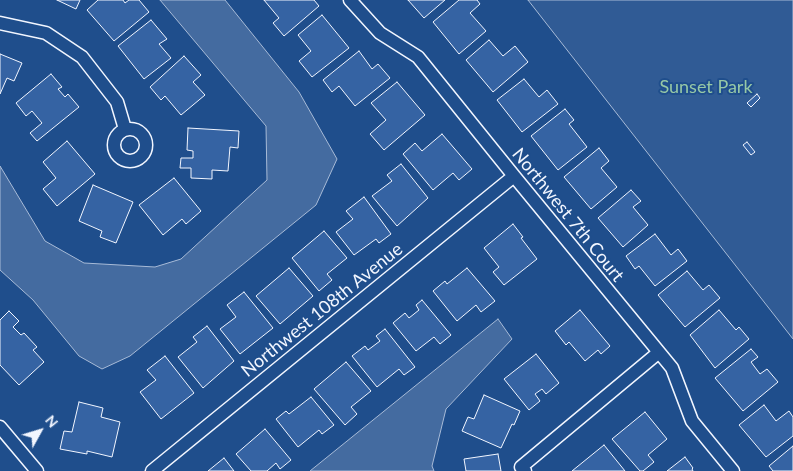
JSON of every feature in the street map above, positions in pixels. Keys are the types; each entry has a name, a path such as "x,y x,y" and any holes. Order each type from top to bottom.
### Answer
{"street":[{"name":"Northwest 7th Court","path":"350,0 380,33 418,56 672,368 692,421 733,471"},
{"path":"0,23 46,33 82,57 117,102 125,129"},
{"name":"Northwest 108th Avenue","path":"152,471 514,176"},
{"path":"523,469 658,353"},
{"path":"0,427 37,471"}],"shaded area":[{"path":"160,0 225,0 299,92 337,159 316,205 130,356 102,369 79,356 33,300 0,270 0,166 45,241 84,263 155,267 181,259 267,180 266,126"},
{"name":"Sunset Park","path":"528,0 793,0 793,339"},
{"path":"498,319 512,339 446,409 432,466 434,471 310,471"}],"building":[{"path":"57,0 80,0 76,9"},
{"path":"98,0 123,0 125,3 129,0 139,0 149,12 114,41 87,10"},
{"path":"264,0 314,0 319,6 284,36 273,23 279,18"},
{"path":"408,0 445,0 424,18"},
{"path":"459,0 477,0 480,4 470,13 486,31 459,54 433,22"},
{"path":"322,15 349,48 312,77 299,61 311,51 298,35"},
{"path":"151,20 167,39 159,44 171,58 144,79 118,46"},
{"path":"489,40 503,56 515,46 528,62 493,92 466,60"},
{"path":"359,51 372,69 378,64 390,78 355,106 339,86 332,92 323,80"},
{"path":"0,54 22,63 14,81 7,78 0,94"},
{"path":"184,56 201,75 193,82 205,95 181,115 165,96 161,100 150,87"},
{"path":"51,74 62,87 58,89 65,97 68,94 79,107 37,141 30,133 42,123 32,111 26,116 16,103"},
{"path":"524,79 539,97 547,90 558,104 522,132 497,100"},
{"path":"397,82 425,115 384,150 370,134 386,120 371,103"},
{"path":"757,94 760,98 751,107 747,103"},
{"path":"565,109 574,120 569,124 587,147 558,170 531,136"},
{"path":"188,128 239,131 238,148 230,147 228,171 212,170 212,179 191,178 191,168 180,168 181,158 193,158 193,151 187,150"},
{"path":"442,134 472,169 459,180 453,173 433,190 403,154 415,143 422,151"},
{"path":"67,141 95,174 57,206 43,189 56,178 43,162"},
{"path":"747,142 755,152 751,155 743,145"},
{"path":"599,148 609,161 601,168 617,187 591,209 564,177"},
{"path":"401,164 428,198 397,226 372,196 392,181 387,175"},
{"path":"174,178 201,211 186,224 182,219 163,235 139,205"},
{"path":"93,185 133,202 116,243 100,237 102,231 79,221"},
{"path":"631,190 641,201 633,207 648,225 623,247 598,218"},
{"path":"364,197 391,234 379,243 376,239 354,255 336,232 353,219 346,211"},
{"path":"513,224 537,259 504,285 493,272 499,267 484,248"},
{"path":"324,231 347,258 327,274 332,280 319,291 292,258"},
{"path":"655,234 671,255 678,249 687,261 655,286 639,266 635,269 626,256"},
{"path":"289,268 313,296 280,324 256,296"},
{"path":"467,268 495,301 481,312 476,305 457,321 433,291 445,281 447,284"},
{"path":"687,271 703,290 709,285 720,298 685,327 658,295"},
{"path":"244,292 273,328 240,354 220,329 236,317 227,305"},
{"path":"422,300 451,335 440,344 434,337 416,351 393,323 405,313 409,318 419,310 416,305"},
{"path":"580,310 610,346 601,354 598,350 585,361 569,342 566,345 555,331"},
{"path":"719,310 736,330 739,327 749,339 715,368 690,335"},
{"path":"9,311 19,321 13,327 21,335 24,333 37,347 33,350 44,362 19,385 0,365 0,320"},
{"path":"207,326 234,361 203,388 178,357 197,342 193,337"},
{"path":"385,329 415,367 404,375 399,369 377,387 352,356 365,346 368,350 380,341 376,336"},
{"path":"751,349 758,357 751,362 760,374 767,369 778,382 743,411 715,378"},
{"path":"536,354 559,383 546,394 542,389 535,394 540,401 529,410 504,379"},
{"path":"165,356 194,393 161,419 140,392 156,380 147,370"},
{"path":"346,362 371,391 351,407 357,414 345,425 314,389"},
{"path":"484,395 520,411 501,448 462,431 468,417 474,419"},
{"path":"311,397 334,425 322,434 319,430 298,447 276,419 286,411 289,414"},
{"path":"79,402 103,408 101,417 120,422 112,457 87,451 87,454 60,449 64,431 72,432"},
{"path":"764,405 776,421 789,411 793,417 793,436 766,457 739,425"},
{"path":"645,412 667,439 648,455 654,462 643,471 640,471 612,439"},
{"path":"265,429 291,460 280,469 276,463 267,471 251,471 236,454"},
{"path":"604,445 625,471 572,471"},
{"path":"793,446 793,471 773,471 769,466"},
{"path":"498,454 501,471 466,471 464,459"},
{"path":"685,457 693,471 667,471"},
{"path":"224,458 234,471 208,471"}]}
